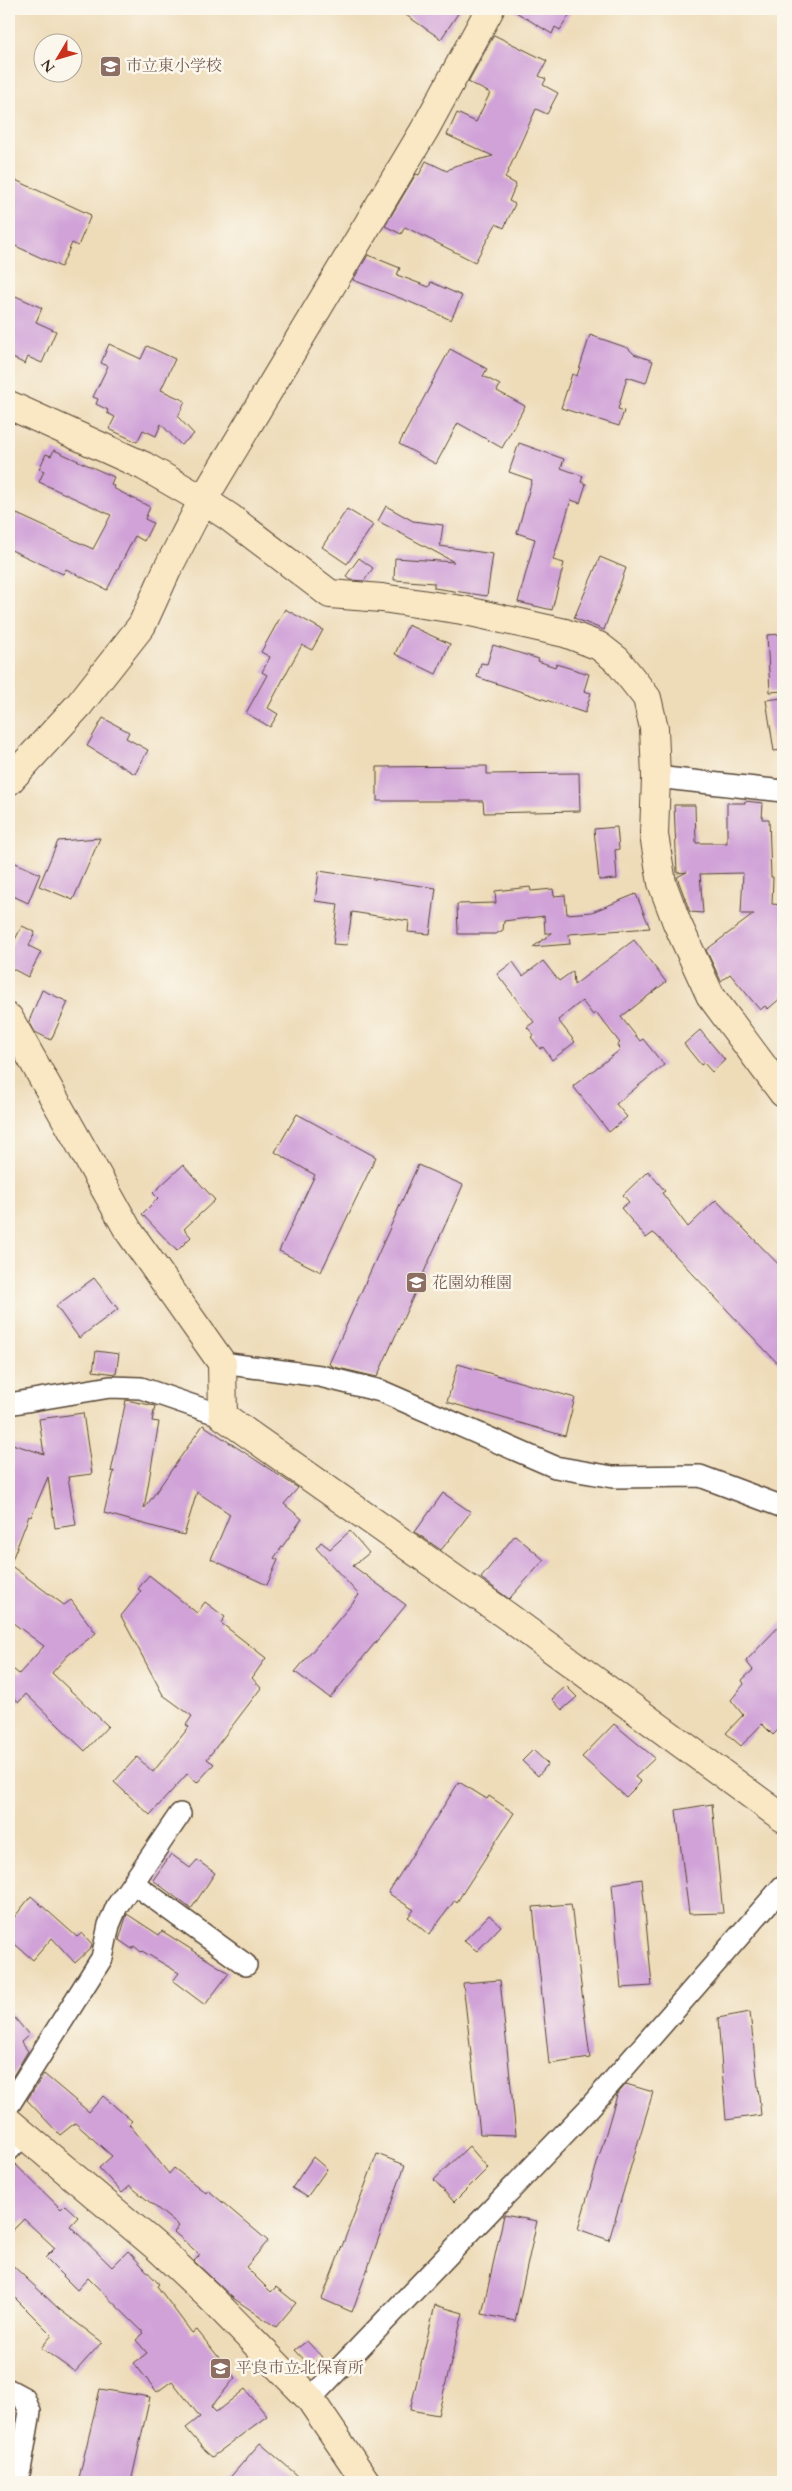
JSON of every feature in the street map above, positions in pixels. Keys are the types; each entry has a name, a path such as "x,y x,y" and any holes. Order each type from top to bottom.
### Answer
{"street":[{"path":"9,781 79,705 142,626 167,570 203,500 425,128 487,10"},
{"path":"9,405 144,466 203,500 229,517 330,594 382,598 462,610 565,632 599,646 617,660 647,698 654,728 656,777 654,835 662,883 676,923 710,994 783,1093"},
{"path":"656,777 783,791"},
{"path":"9,1018 128,1230 222,1363 223,1416"},
{"path":"222,1363 320,1376 382,1391 555,1467 612,1477 700,1476 783,1507"},
{"path":"9,1404 110,1387 140,1388 223,1416 490,1605 783,1818"},
{"path":"9,2105 102,1958 109,1925 117,1906 180,1814"},
{"path":"133,1882 246,1965"},
{"path":"310,2399 589,2108 783,1886"},
{"path":"14,2135 158,2248 310,2399 366,2482"},
{"path":"9,2390 24,2398 30,2412 20,2470 9,2476"}],"building":[{"path":"397,9 461,9 441,39"},
{"path":"511,9 573,9 560,30 555,27 552,34"},
{"path":"494,35 547,61 539,76 546,79 543,85 558,93 547,114 536,109 505,178 516,184 509,201 515,204 504,228 496,224 475,262 405,227 401,234 385,226 416,174 419,175 426,161 447,171 454,166 493,156 447,135 457,113 476,122 490,93 468,82"},
{"path":"9,177 91,215 78,246 72,243 61,267 9,243"},
{"path":"368,255 400,268 397,275 429,287 431,282 462,296 451,320 353,280"},
{"path":"9,293 42,308 36,322 56,331 42,363 28,357 25,364 9,356"},
{"path":"590,335 628,348 634,354 653,361 646,383 627,377 618,409 624,411 619,426 561,408 572,374 577,376"},
{"path":"109,344 141,359 147,346 175,359 161,390 185,401 178,417 194,434 181,445 161,424 156,436 143,430 137,442 109,429 115,417 107,413 108,410 96,404 98,399 93,397 108,366 101,363"},
{"path":"450,349 487,369 483,376 500,385 497,391 525,406 502,448 458,423 436,464 399,444"},
{"path":"519,443 564,459 561,468 583,476 581,482 586,484 580,503 571,500 553,560 564,563 552,610 518,602 535,539 517,533 532,480 509,472"},
{"path":"54,450 114,477 111,484 114,486 113,488 150,507 145,519 153,523 144,541 135,536 107,590 66,569 63,574 9,549 9,519 14,521 17,514 93,549 111,515 39,482 44,471 39,469 46,454 51,456"},
{"path":"386,506 413,521 443,525 440,546 493,554 487,596 434,588 434,583 394,580 395,558 454,562 378,521"},
{"path":"347,509 373,525 347,564 322,547"},
{"path":"600,557 626,568 604,630 574,618"},
{"path":"359,558 373,568 364,581 351,580 346,576"},
{"path":"285,609 323,630 312,650 302,645 289,668 268,708 278,714 270,727 246,713 267,675 262,672 270,657 261,652"},
{"path":"408,625 450,644 436,674 395,654"},
{"path":"783,634 783,691 770,692 767,635"},
{"path":"493,645 539,659 538,661 555,667 556,664 589,674 584,691 591,693 585,713 477,677 481,663 487,664"},
{"path":"783,698 783,750 774,751 766,700"},
{"path":"103,718 129,732 126,738 148,750 135,774 87,746"},
{"path":"487,766 487,774 579,773 580,811 484,813 483,801 377,801 377,767"},
{"path":"745,801 763,803 762,819 769,819 771,877 773,877 772,904 783,905 783,996 768,1009 765,1006 760,1010 730,974 721,981 706,950 754,914 741,914 743,873 700,874 703,913 690,912 677,877 687,872 677,873 674,805 695,805 696,843 727,843 727,803 745,803"},
{"path":"617,827 619,849 615,850 617,879 599,880 594,829"},
{"path":"100,838 73,900 39,886 58,841"},
{"path":"9,860 40,874 28,903 9,894"},
{"path":"319,871 436,888 430,934 408,932 409,921 352,912 347,945 333,944 338,904 315,901"},
{"path":"530,887 531,891 553,889 554,896 565,895 567,914 592,912 636,894 650,928 569,934 570,944 533,947 552,933 545,933 544,916 504,921 503,930 496,934 458,934 457,904 496,903 495,891"},
{"path":"22,926 35,932 29,946 41,952 28,977 9,967 9,951"},
{"path":"634,940 666,982 621,1017 640,1041 643,1039 664,1065 616,1104 627,1117 609,1132 573,1086 620,1050 617,1045 620,1043 596,1012 593,1015 582,1001 558,1020 575,1042 552,1060 543,1047 540,1049 531,1037 534,1035 527,1027 534,1022 497,974 513,962 523,976 543,961 559,981 573,971 574,985"},
{"path":"42,990 68,1002 51,1040 35,1032 29,1021"},
{"path":"700,1030 725,1060 712,1072 704,1063 701,1065 684,1044"},
{"path":"297,1114 376,1157 321,1272 279,1251 315,1175 275,1152"},
{"path":"183,1165 215,1200 184,1229 191,1237 177,1251 142,1214 158,1198 153,1193"},
{"path":"418,1165 463,1185 377,1377 334,1367 329,1364"},
{"path":"648,1171 665,1191 662,1193 688,1227 716,1200 783,1269 783,1369 656,1235 653,1233 646,1238 621,1208 629,1202 623,1195"},
{"path":"94,1278 118,1309 79,1338 56,1306"},
{"path":"96,1351 119,1354 116,1374 93,1371"},
{"path":"458,1364 575,1398 565,1436 447,1402"},
{"path":"126,1400 155,1406 152,1421 159,1422 144,1509 203,1425 298,1488 284,1504 302,1519 274,1558 278,1560 267,1585 211,1559 230,1514 197,1492 184,1535 104,1513 114,1471 111,1472"},
{"path":"83,1413 92,1474 68,1477 76,1525 55,1528 48,1477 31,1517 29,1516 10,1565 64,1605 71,1600 96,1633 68,1655 52,1673 108,1726 85,1751 26,1694 19,1702 9,1694 9,1666 19,1674 44,1646 9,1620 9,1443 44,1454 39,1419"},
{"path":"443,1493 471,1512 441,1550 415,1532"},
{"path":"350,1531 369,1553 353,1566 406,1605 330,1698 295,1672 359,1595 316,1548 321,1542 330,1549"},
{"path":"515,1535 544,1560 509,1599 481,1578"},
{"path":"149,1575 197,1613 205,1602 225,1617 221,1623 266,1658 252,1678 261,1688 207,1759 214,1764 197,1783 187,1774 150,1815 114,1782 137,1757 153,1772 189,1727 186,1725 192,1716 163,1695 121,1616 141,1591 138,1589"},
{"path":"783,1622 783,1725 773,1735 762,1724 741,1746 726,1733 743,1715 731,1700 744,1684 742,1680 753,1670 746,1661"},
{"path":"566,1686 577,1697 562,1710 552,1699"},
{"path":"614,1724 655,1758 635,1777 641,1782 626,1797 582,1757"},
{"path":"533,1750 548,1764 538,1776 522,1761"},
{"path":"459,1782 487,1799 489,1796 514,1813 457,1902 455,1900 429,1935 408,1917 414,1910 388,1893"},
{"path":"712,1804 723,1913 689,1914 676,1810"},
{"path":"171,1854 190,1868 197,1860 215,1873 191,1909 153,1880"},
{"path":"642,1879 652,1986 621,1988 612,1884"},
{"path":"31,1896 77,1937 82,1933 92,1944 91,1948 75,1963 52,1938 33,1960 9,1939 9,1924"},
{"path":"571,1904 590,2058 549,2064 533,1907"},
{"path":"127,1914 159,1935 162,1931 229,1973 205,2005 173,1981 179,1973 141,1952 134,1946 132,1949 119,1940"},
{"path":"489,1915 501,1926 477,1951 464,1941"},
{"path":"500,1980 516,2135 480,2134 463,1983"},
{"path":"9,2011 29,2035 21,2042 28,2051 10,2081"},
{"path":"750,2012 761,2115 726,2120 718,2018"},
{"path":"44,2074 89,2112 103,2096 132,2121 129,2124 169,2174 174,2168 206,2193 208,2190 268,2241 246,2267 271,2292 276,2287 296,2303 276,2327 233,2298 194,2261 200,2255 174,2232 179,2226 130,2186 122,2193 99,2168 112,2156 75,2123 60,2135 27,2100"},
{"path":"626,2084 653,2092 609,2240 578,2229 617,2095"},
{"path":"469,2146 488,2168 454,2202 434,2180"},
{"path":"377,2154 405,2165 352,2312 322,2299"},
{"path":"313,2157 327,2169 307,2197 292,2188"},
{"path":"9,2162 13,2162 61,2209 65,2205 78,2217 70,2226 112,2267 128,2251 159,2284 157,2286 192,2333 197,2330 235,2378 211,2407 216,2412 245,2389 267,2416 212,2457 205,2451 186,2428 200,2417 172,2381 157,2392 134,2363 147,2353 136,2340 144,2333 88,2278 77,2290 45,2258 55,2248 24,2219 9,2234"},
{"path":"504,2215 537,2221 515,2321 482,2314"},
{"path":"9,2262 59,2309 102,2342 75,2372 41,2348 52,2335 9,2292"},
{"path":"435,2305 463,2313 438,2415 410,2410"},
{"path":"307,2341 322,2357 310,2366 295,2350"},
{"path":"100,2389 150,2397 131,2482 78,2482"},
{"path":"260,2443 305,2482 226,2482"}],"place":[{"name":"市立東小学校","path":"110,66"},
{"name":"花園幼稚園","path":"416,1283"},
{"name":"平良市立北保育所","path":"220,2368"}]}
